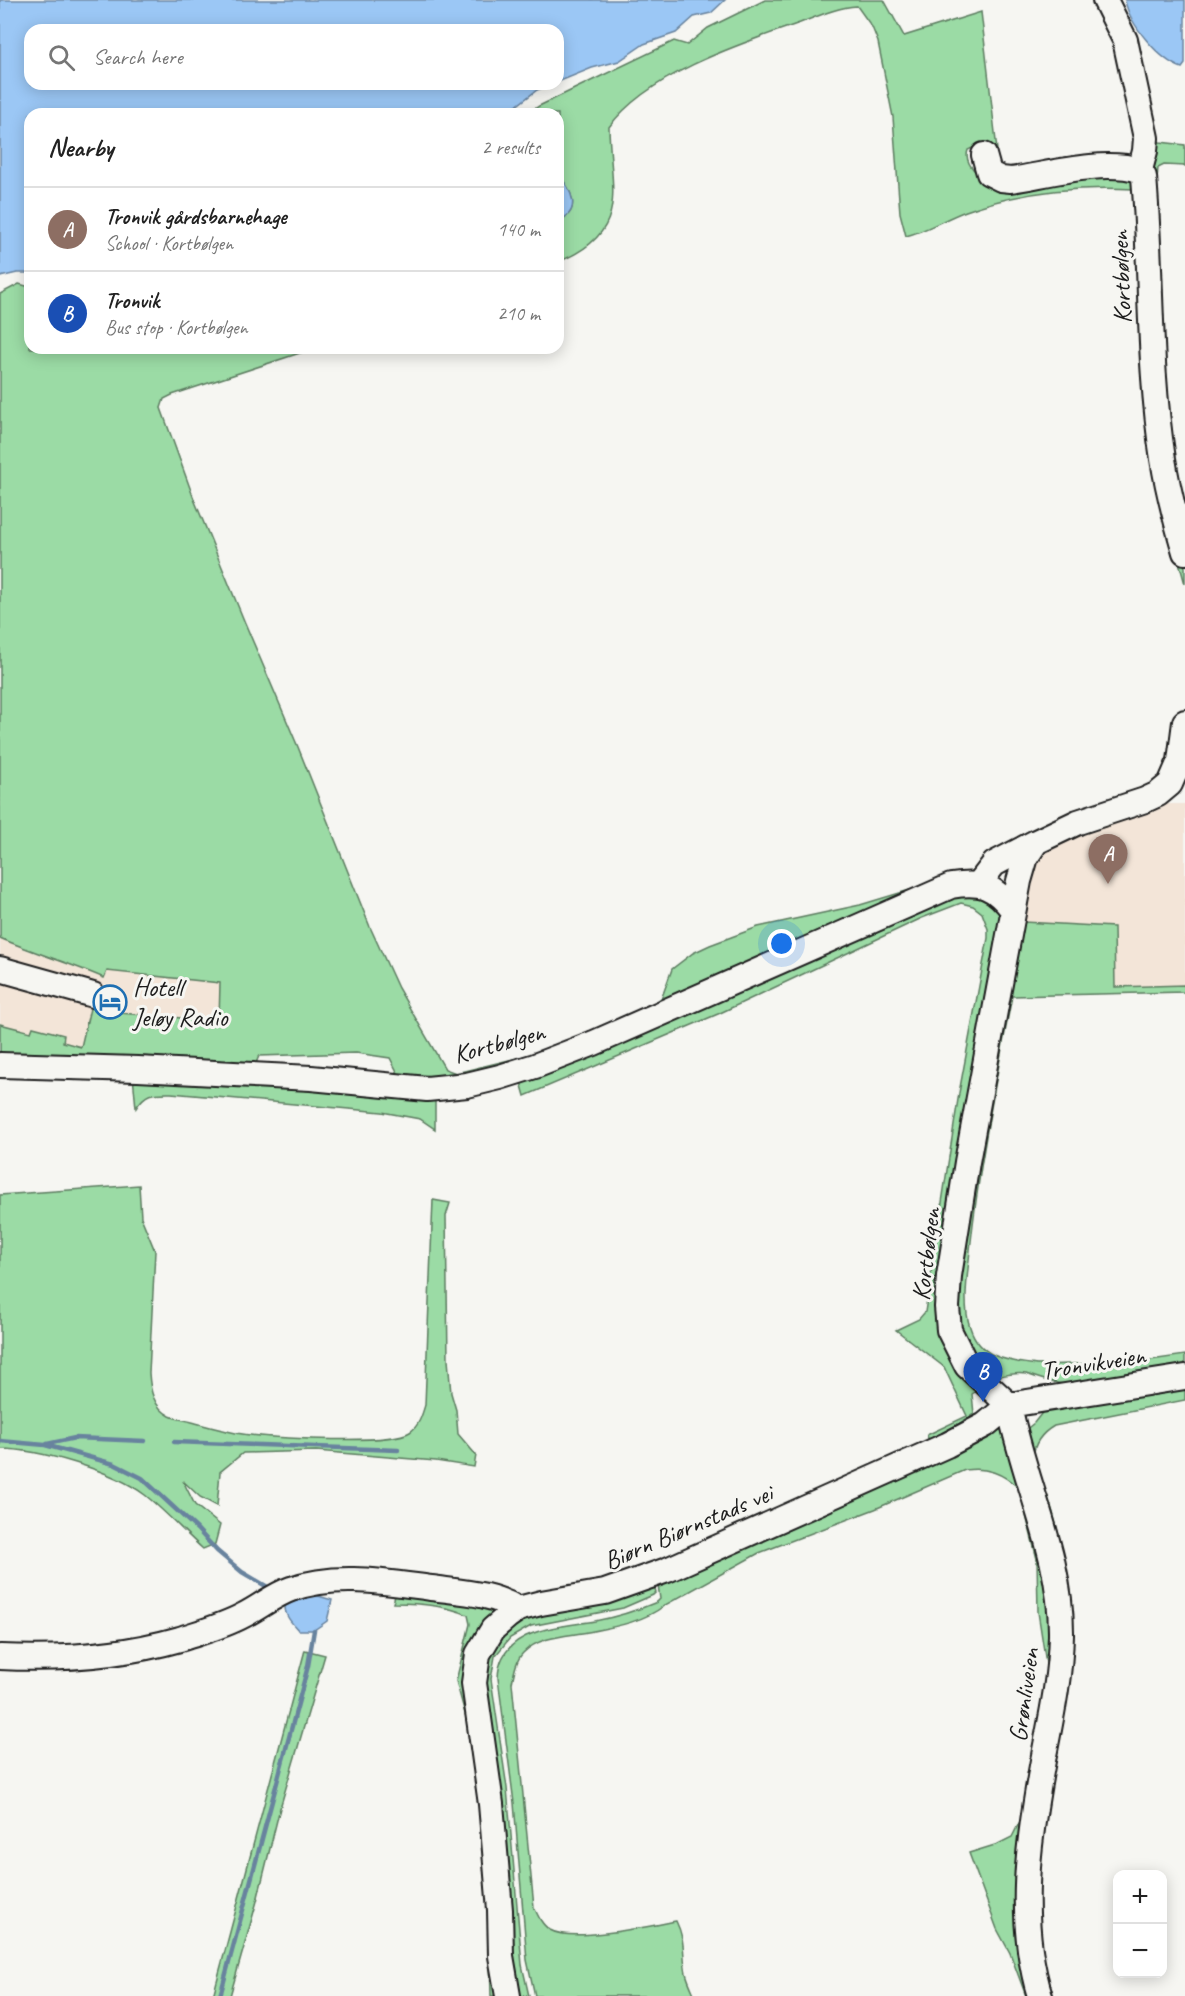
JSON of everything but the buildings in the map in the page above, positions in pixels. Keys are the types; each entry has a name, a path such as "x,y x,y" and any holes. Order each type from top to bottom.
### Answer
{"street":[{"path":"984,155 989,173 1001,179 1011,180 1076,169 1114,166 1127,166 1140,170 1146,138 1128,51 1121,31 1105,0"},
{"name":"Kortbølgen","path":"1140,170 1144,177 1145,187 1151,327 1162,457 1169,495 1185,552"},
{"path":"1013,910 1000,894 978,885 994,864 1078,822 1158,794 1170,784 1178,769 1185,722"},
{"name":"Kortbølgen","path":"1009,1405 967,1366 949,1330 947,1307 949,1276 967,1162 1013,910 1026,857 1036,842"},
{"name":"Kortbølgen","path":"0,1065 311,1078 427,1089 467,1084 535,1066 594,1043 930,894 951,886 978,885"},
{"path":"0,969 93,995"},
{"name":"Tronvikveien","path":"1009,1405 1185,1377"},
{"name":"Biørn Biørnstads vei","path":"508,1996 501,1956 500,1910 491,1804 474,1683 475,1666 482,1645 500,1622 518,1609 541,1602 604,1592 667,1570 947,1445 984,1425 1009,1405"},
{"name":"Grønliveien","path":"1009,1405 1015,1435 1054,1565 1061,1618 1056,1698 1034,1821 1026,1891 1030,1955 1040,1996"},
{"path":"0,1657 81,1658 147,1647 212,1628 242,1616 291,1589 326,1581 370,1581 463,1592 505,1601 518,1609"}],"shaded area":[{"path":"1164,804 1185,804 1185,985 1115,987 1114,927 1024,922 1039,846 1147,808 1162,807"},
{"name":"Hotell Jeløy Radio","path":"0,938 104,978 107,971 220,982 219,1021 228,1022 0,1062"}],"green space":[{"path":"765,0 884,0 904,36 981,12 997,150 990,150 983,143 968,150 967,158 981,178 1076,174 1137,177 1169,509 1185,567 1185,584 1165,511 1134,189 1091,188 1028,194 966,211 906,236 900,213 893,117 878,42 872,27 857,6 828,12 723,51 670,76 626,108 609,127 613,189 612,207 607,223 597,237 581,250 564,259 564,218 570,212 572,199 564,182 564,108 536,108 674,41 687,45 708,28"},
{"path":"1150,134 1160,142 1185,145 1185,166 1164,165 1158,168 1154,213 1156,300 1163,394 1176,491 1185,517 1185,538 1171,486 1161,406 1149,230"},
{"path":"19,284 24,285 24,354 297,354 172,395 164,399 161,408 194,499 298,747 370,927 398,988 445,1069 456,1073 529,1055 569,1042 649,1008 662,997 672,969 693,953 758,927 860,905 926,885 926,891 577,1046 509,1070 474,1078 439,1083 403,1083 390,1058 356,1053 259,1056 253,1070 0,1062 0,1024 31,1032 33,1027 64,1035 63,1042 81,1047 91,1004 96,998 99,998 95,1011 219,1021 220,983 107,971 104,978 0,938 0,294"},
{"path":"965,888 1003,906 945,1274 975,1392 972,1394 974,1414 960,1423 955,1430 929,1442 927,1435 967,1416 944,1367 896,1330 919,1319 925,1312 959,1093 988,938 988,929 982,913 973,906 961,903 922,918 718,1014 525,1096 519,1075"},
{"path":"1024,897 1029,897 1024,922 1114,927 1115,987 1185,985 1185,992 1012,996 978,1186 966,1289 966,1308 970,1327 975,1338 988,1352 1016,1362 1037,1365 1137,1362 1185,1355 1185,1366 1065,1384 1022,1373 996,1377 958,1340 951,1312"},
{"path":"133,1076 435,1093 435,1129 420,1119 382,1112 171,1093 150,1094 136,1108"},
{"path":"139,1185 141,1217 155,1251 149,1373 156,1403 164,1412 178,1419 235,1433 284,1438 333,1440 380,1438 399,1436 416,1427 425,1405 433,1200 450,1203 446,1216 448,1360 451,1393 456,1410 458,1434 476,1455 474,1467 436,1461 316,1451 243,1453 220,1472 217,1506 200,1497 183,1481 195,1505 220,1525 215,1544 203,1549 145,1495 115,1478 55,1457 0,1449 0,1195"},
{"path":"1185,1384 1185,1400 1054,1426 1042,1435 1035,1447 1033,1457 1051,1506 1064,1558 1070,1592 1072,1629 1069,1680 1043,1819 1066,1662 1019,1435 1034,1423 1045,1409"},
{"path":"997,1428 1012,1433 1021,1471 1045,1547 1056,1601 1057,1640 1051,1699 1020,1868 1022,1932 1035,1996 1026,1996 1010,1953 997,1929 969,1853 1012,1837 1021,1819 1045,1702 1047,1670 1038,1612 1037,1559 1019,1488 994,1472 973,1469 965,1470 875,1509 759,1553 648,1616 608,1628 545,1640 523,1653 517,1663 512,1683 534,1907 537,1914 550,1930 575,1935 612,1932 676,1921 683,1941 686,1973 695,1996 535,1996 527,1960 514,1803 498,1678 501,1661 509,1649 533,1633 611,1617 657,1602 660,1599 657,1578"},
{"path":"654,1586 656,1592 653,1595 623,1608 531,1626 510,1638 495,1656 491,1679 507,1788 522,1965 529,1996 514,1996 482,1663 514,1619"},
{"path":"397,1588 501,1605 477,1645 499,1996 491,1996 488,1886 472,1739 456,1681 470,1624 468,1615 431,1605 393,1603"},
{"path":"305,1650 325,1655 280,1808 230,1996 213,1996"}],"water":[{"path":"0,0 725,0 711,13 694,17 676,33 644,44 619,61 592,68 564,80 564,24 24,24 24,90 537,90 514,108 24,108 24,273 0,277"},
{"path":"1125,0 1185,0 1185,64 1182,68 1164,57 1146,40 1132,20"},
{"path":"564,182 572,199 570,212 564,218"},
{"path":"315,1595 332,1600 327,1621 314,1630 298,1630 286,1613 286,1600"}],"waterway":[{"path":"47,1444 75,1438 145,1441"},
{"path":"0,1441 45,1445 114,1464 142,1478 197,1529 217,1551 242,1572 271,1589"},
{"path":"174,1442 398,1450"},
{"path":"220,1996 308,1666 314,1630"}],"place":[{"name":"Tronvik gårdsbarnehage","path":"1108,884"},
{"name":"Hotell Jeløy Radio","path":"110,1002"},
{"name":"Tronvik","path":"983,1402"}]}
